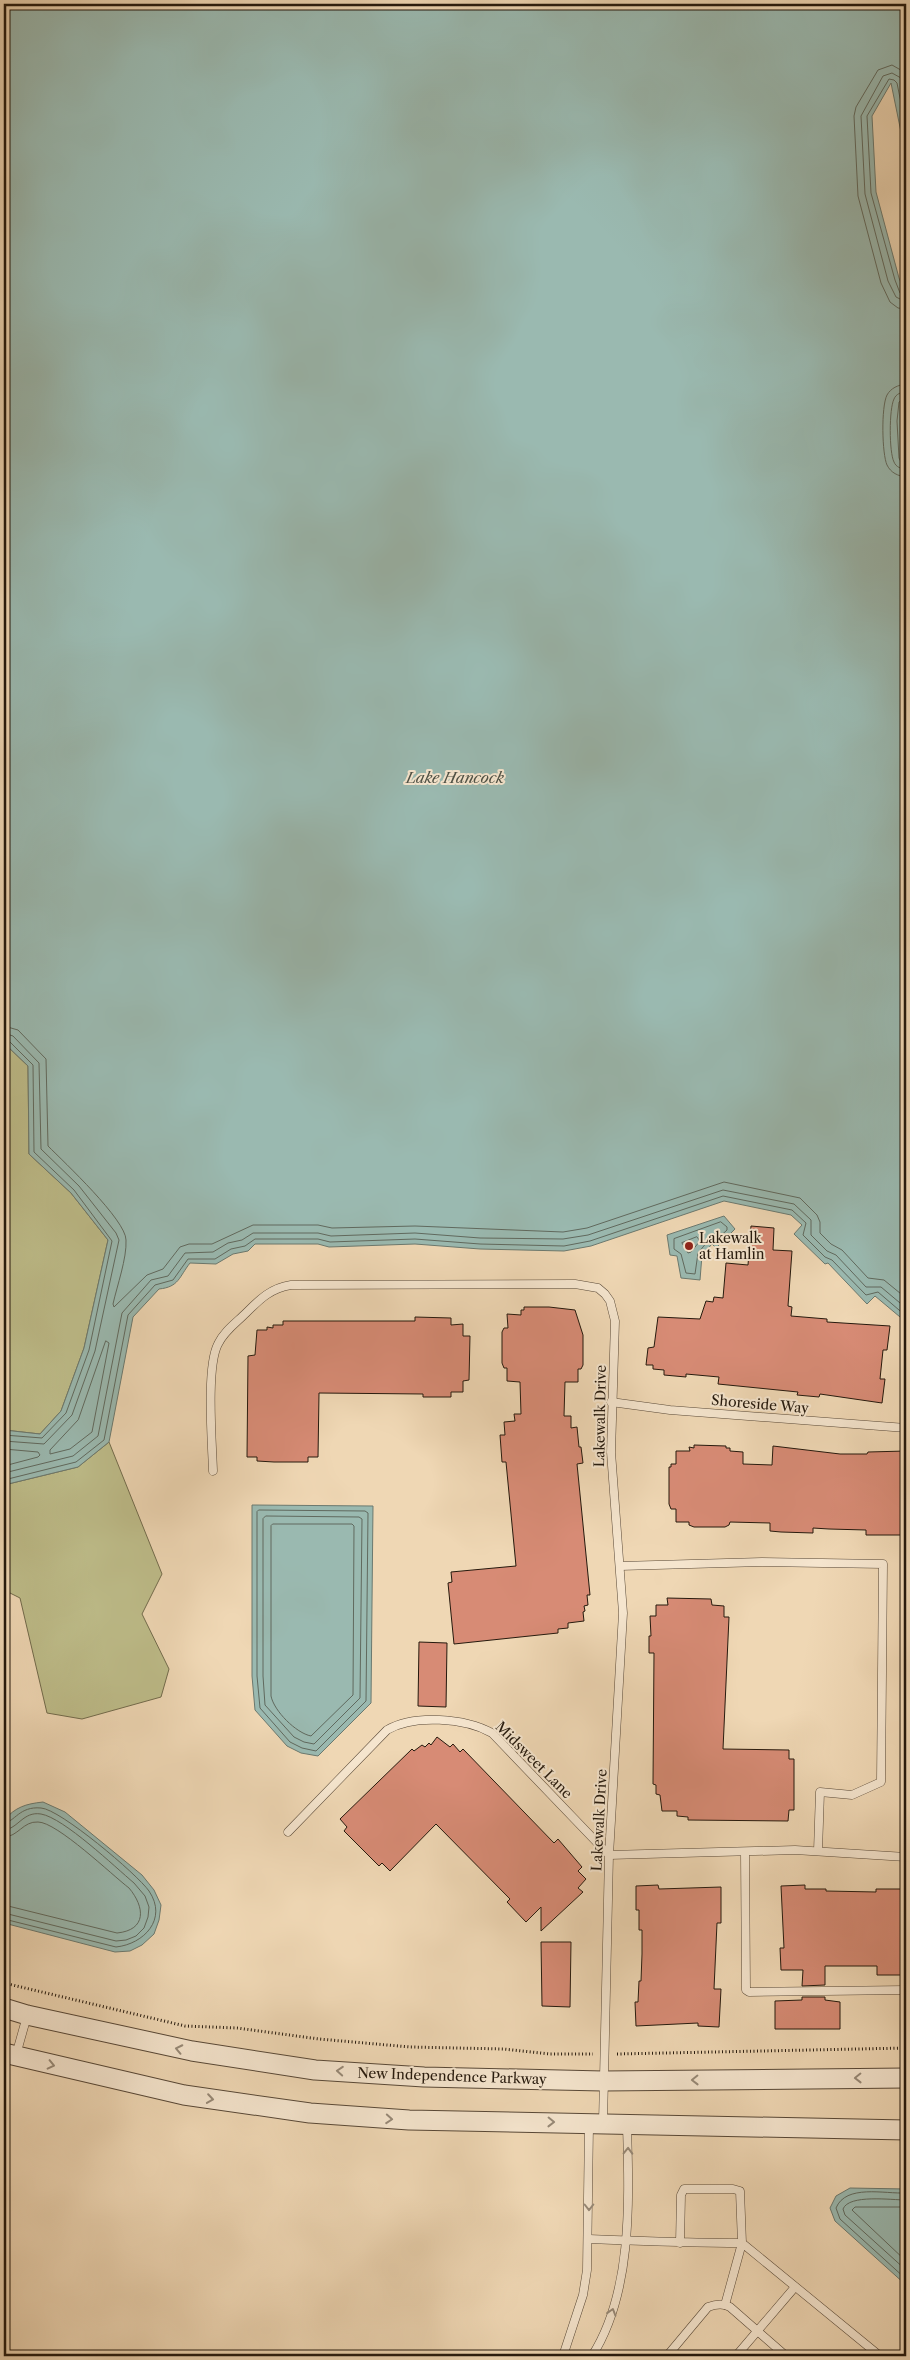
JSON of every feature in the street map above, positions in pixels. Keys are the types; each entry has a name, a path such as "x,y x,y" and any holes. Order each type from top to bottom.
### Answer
{"street":[{"name":"New Independence Parkway","path":"4,2008 27,2015 192,2052 315,2070 424,2077 603,2081 906,2078"},
{"path":"10,2055 184,2095 310,2113 409,2120 906,2130"}],"lane":[{"name":"Lakewalk Drive","path":"213,1470 211,1375 213,1357 218,1343 263,1296 280,1287 291,1285 575,1284 598,1288 610,1301 614,1310 612,1485 620,1566 623,1634 609,1855 603,2081 596,2123 584,2295 563,2356"},
{"name":"Shoreside Way","path":"612,1402 679,1410 906,1428"},
{"path":"620,1566 762,1562 883,1564 881,1782 852,1796 820,1792 818,1851"},
{"name":"Midsweet Lane","path":"288,1832 386,1730 407,1721 456,1721 471,1723 492,1733 609,1855"},
{"path":"609,1855 818,1851 906,1858"},
{"path":"745,1852 746,1990 749,1992 906,1990"},
{"path":"10,2055 27,2015"},
{"path":"592,2356 611,2318 622,2278 626,2241 627,2124"},
{"path":"680,2243 682,2192 687,2188 733,2189 740,2191 742,2243 726,2305"},
{"path":"589,2239 680,2243 742,2243 880,2356"},
{"path":"736,2356 796,2287"},
{"path":"667,2356 708,2307 726,2305 786,2356"}],"path":[{"path":"4,1983 185,2026 237,2028 319,2039 410,2047 503,2049 550,2054 680,2054 720,2051 906,2048"}],"shaded area":[{"path":"4,1043 28,1066 29,1154 71,1193 108,1240 84,1348 61,1411 40,1434 4,1430"},
{"path":"109,1442 162,1574 142,1614 169,1669 161,1697 82,1719 47,1713 20,1598 4,1590 4,1485 78,1467"}],"water":[{"name":"Lake Hancock","path":"4,4 906,4 906,129 902,137 891,83 872,116 876,192 899,278 906,296 906,377 902,421 906,514 906,1322 875,1296 867,1304 828,1263 825,1264 794,1234 802,1225 791,1215 724,1201 591,1246 564,1251 480,1249 415,1244 329,1247 318,1244 255,1244 248,1251 233,1254 216,1264 190,1263 175,1284 159,1289 133,1317 109,1442 78,1467 4,1485 4,1430 40,1434 61,1411 84,1348 108,1240 71,1193 29,1154 28,1066 4,1043"},
{"name":"Lakewalk at Hamlin","path":"724,1216 735,1229 716,1248 712,1244 702,1255 700,1280 681,1278 677,1256 670,1255 667,1235"},
{"path":"252,1505 373,1506 371,1703 318,1756 301,1753 287,1746 255,1710 252,1676"},
{"path":"43,1802 65,1812 142,1875 154,1890 161,1905 159,1920 154,1934 142,1945 130,1951 115,1952 4,1923 4,1820 21,1807"},
{"path":"850,2188 906,2189 906,2285 835,2221 830,2208 836,2196"}],"building":[{"path":"751,1226 774,1228 773,1250 792,1251 788,1306 792,1307 791,1316 827,1319 827,1322 890,1326 887,1350 883,1350 880,1379 885,1379 882,1403 820,1394 819,1397 797,1395 798,1392 718,1384 719,1377 686,1374 686,1377 664,1375 664,1370 653,1369 653,1365 646,1365 648,1348 654,1347 658,1317 700,1319 706,1301 713,1302 714,1297 723,1298 726,1263 748,1265"},
{"path":"524,1307 575,1310 583,1335 583,1365 581,1369 578,1369 578,1382 565,1382 564,1416 571,1416 571,1428 577,1427 579,1447 581,1447 583,1463 577,1464 590,1595 587,1595 588,1605 584,1606 584,1621 568,1623 568,1628 558,1629 558,1633 454,1644 448,1583 452,1582 451,1572 516,1566 506,1462 502,1462 500,1435 505,1435 504,1422 515,1421 514,1414 521,1414 520,1382 507,1381 507,1368 504,1368 502,1363 502,1332 504,1328 508,1328 507,1314 521,1315 521,1310 524,1310"},
{"path":"415,1317 451,1318 451,1325 463,1324 463,1336 470,1336 469,1380 463,1381 463,1392 451,1392 451,1397 423,1397 423,1394 319,1393 318,1457 308,1457 308,1462 274,1462 257,1461 257,1457 247,1457 248,1356 255,1355 257,1330 267,1330 267,1327 273,1328 273,1325 283,1325 283,1321 415,1321"},
{"path":"694,1445 726,1446 726,1448 730,1448 730,1451 743,1452 743,1464 772,1465 773,1446 840,1454 906,1451 906,1535 866,1535 866,1530 813,1528 813,1533 781,1532 770,1531 770,1523 730,1522 725,1527 694,1527 689,1525 689,1522 676,1522 676,1509 671,1509 669,1504 669,1467 671,1467 671,1464 676,1464 676,1451 690,1451 689,1447 694,1448"},
{"path":"667,1598 711,1599 712,1605 724,1606 724,1617 729,1617 723,1749 789,1750 789,1759 794,1759 794,1810 789,1810 788,1821 688,1820 688,1817 677,1816 677,1811 662,1811 660,1795 656,1794 656,1785 653,1784 654,1653 649,1653 649,1636 651,1636 650,1616 656,1616 656,1605 668,1605"},
{"path":"419,1642 447,1643 446,1707 418,1706"},
{"path":"437,1737 450,1747 453,1744 460,1752 463,1749 554,1843 558,1839 582,1867 578,1871 586,1879 578,1888 583,1892 541,1931 541,1907 526,1922 507,1902 510,1899 436,1824 390,1871 382,1863 379,1866 344,1831 347,1827 340,1819 412,1749 414,1751 422,1745 425,1747 429,1743 431,1745"},
{"path":"658,1885 659,1889 721,1887 721,1923 717,1923 714,1989 721,1989 719,2027 698,2026 698,2023 636,2026 635,2002 638,2002 639,1981 641,1981 642,1930 639,1930 639,1910 636,1910 636,1886"},
{"path":"805,1885 805,1889 826,1889 826,1891 876,1892 876,1889 906,1889 906,1975 877,1975 877,1966 825,1966 825,1985 802,1986 803,1970 781,1970 780,1948 784,1948 781,1886"},
{"path":"541,1942 571,1942 570,2007 542,2006"},
{"path":"802,1997 825,1997 825,2000 840,2002 840,2029 775,2029 775,2001 802,2000"}],"place":[{"name":"Lakewalk at Hamlin","path":"689,1246"}]}
